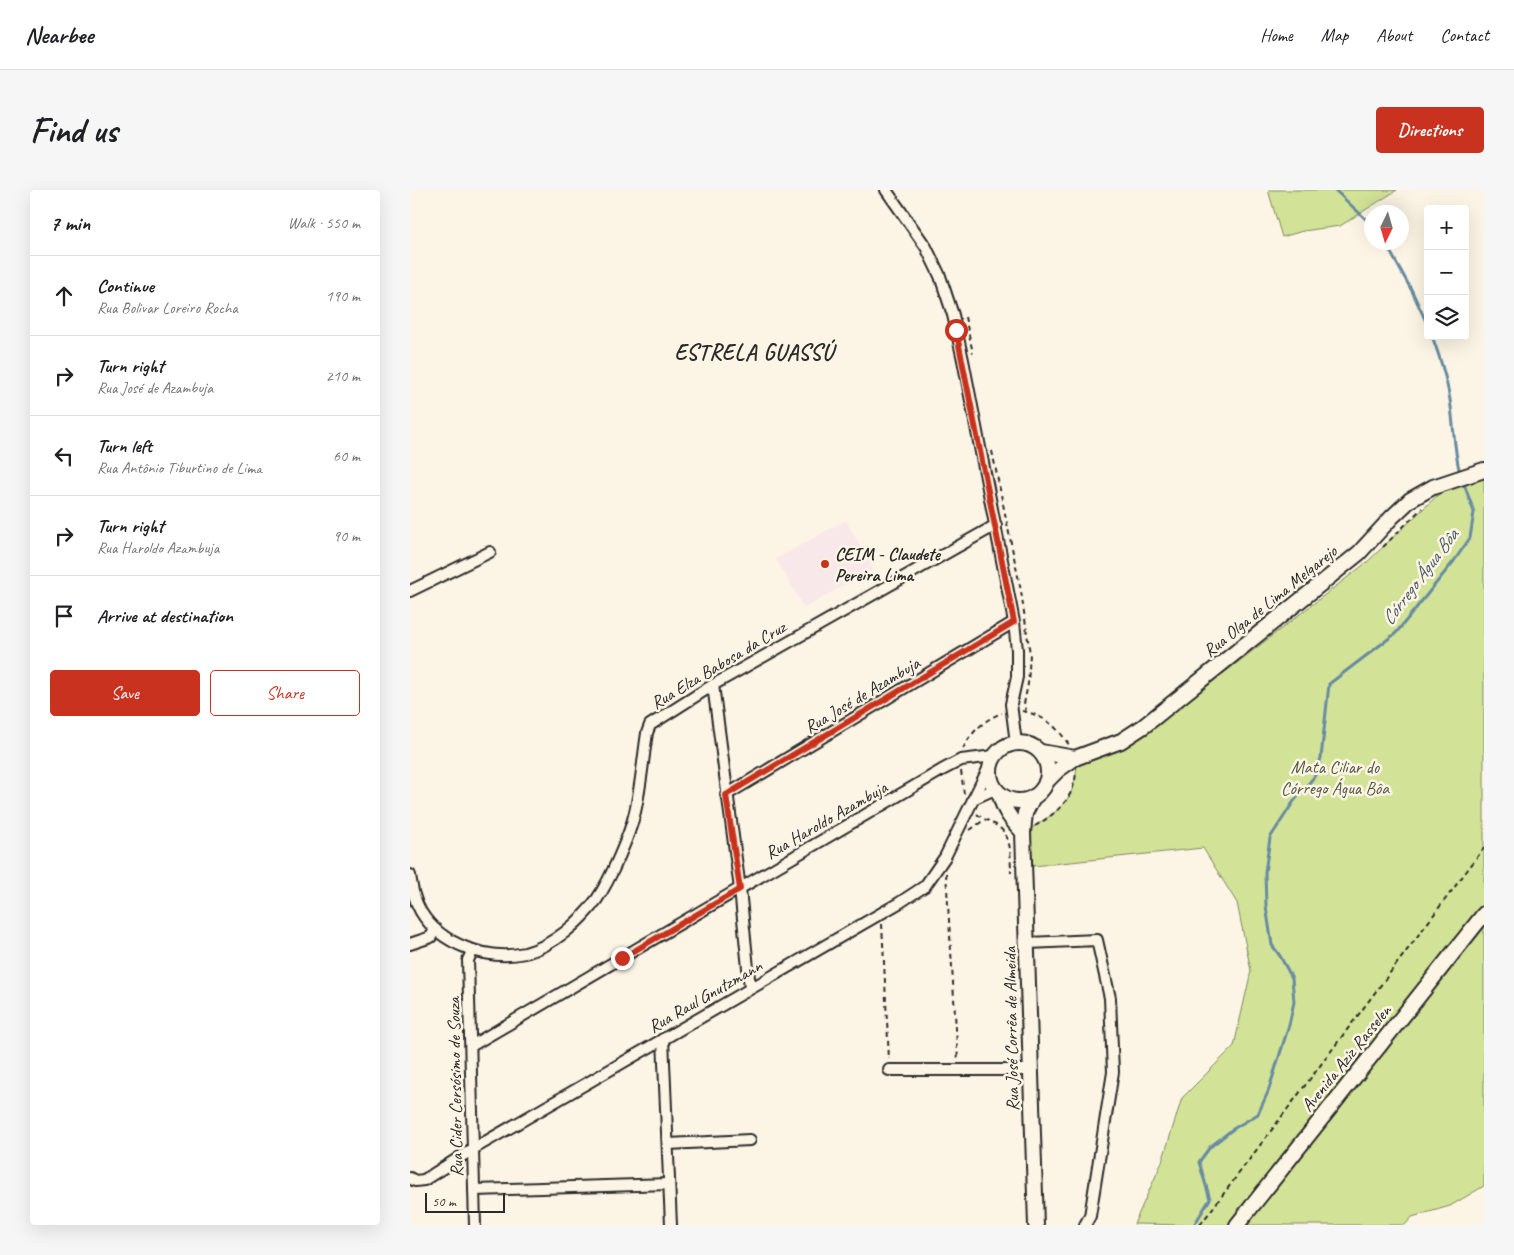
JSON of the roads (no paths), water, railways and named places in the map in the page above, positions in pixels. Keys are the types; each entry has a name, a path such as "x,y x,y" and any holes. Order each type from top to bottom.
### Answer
{"street":[{"path":"886,190 926,247 940,276 963,360 996,525 1018,650 1017,676 1011,704 1016,742"},
{"name":"Rua Olga de Lima Melgarejo","path":"1046,782 1058,770 1076,757 1121,741 1144,726 1359,553 1392,516 1410,500 1433,487 1481,470"},
{"name":"Rua Elza Babosa da Cruz","path":"410,876 416,902 424,917 435,929 453,941 473,950 499,954 526,952 557,937 578,921 605,886 635,813 650,724 713,685 996,525"},
{"path":"410,591 490,552"},
{"name":"Rua José de Azambuja","path":"726,795 1014,622"},
{"path":"713,685 726,795 740,889 750,988"},
{"path":"998,791 1008,798 1016,800 1024,800 1038,793 1046,782 1048,766 1041,752 1034,746 1016,742 1004,747 993,758 990,775 1006,812 1023,832"},
{"name":"Rua Olga de Lima Melgarejo","path":"1041,752 1076,757"},
{"name":"Rua Raul Gnutzmann","path":"412,1180 424,1180 473,1149 925,886 945,857 993,758"},
{"name":"Rua Haroldo Azambuja","path":"471,1046 961,760 993,758"},
{"path":"971,802 998,791"},
{"name":"Rua José Corrêa de Almeida","path":"1032,797 1025,813 1023,832 1036,1225"},
{"name":"Avenida Aziz Rasselen","path":"1237,1225 1484,914"},
{"path":"410,944 431,937 435,929"},
{"path":"1028,943 1096,940 1110,998 1113,1072 1090,1216 1085,1225"},
{"name":"Rua Cider Cersósimo de Souza","path":"473,950 468,960 475,1225"},
{"path":"663,1039 672,1225"},
{"path":"890,1070 1030,1070"},
{"path":"668,1144 750,1140"},
{"path":"474,1190 670,1184"}],"waterway":[{"name":"Córrego Água Bôa","path":"1335,190 1364,217"},
{"name":"Córrego Água Bôa","path":"1389,250 1424,317"},
{"name":"Córrego Água Bôa","path":"1433,340 1448,389 1460,473"},
{"name":"Córrego Água Bôa","path":"1194,1225 1210,1199 1199,1162 1210,1147 1233,1129 1258,1114 1268,1092 1289,1025 1294,1002 1292,978 1272,945 1266,906 1265,872 1270,838 1294,801 1314,777 1321,758 1329,684 1396,633 1454,561 1470,538 1474,512 1463,481"}],"place":[{"name":"CEIM - Claudete Pereira Lima","path":"825,564"}],"district":[{"name":"ESTRELA GUASSÚ","path":"754,353"}],"park label":[{"name":"Mata Ciliar do Córrego Água Bôa","path":"1335,777"}]}
